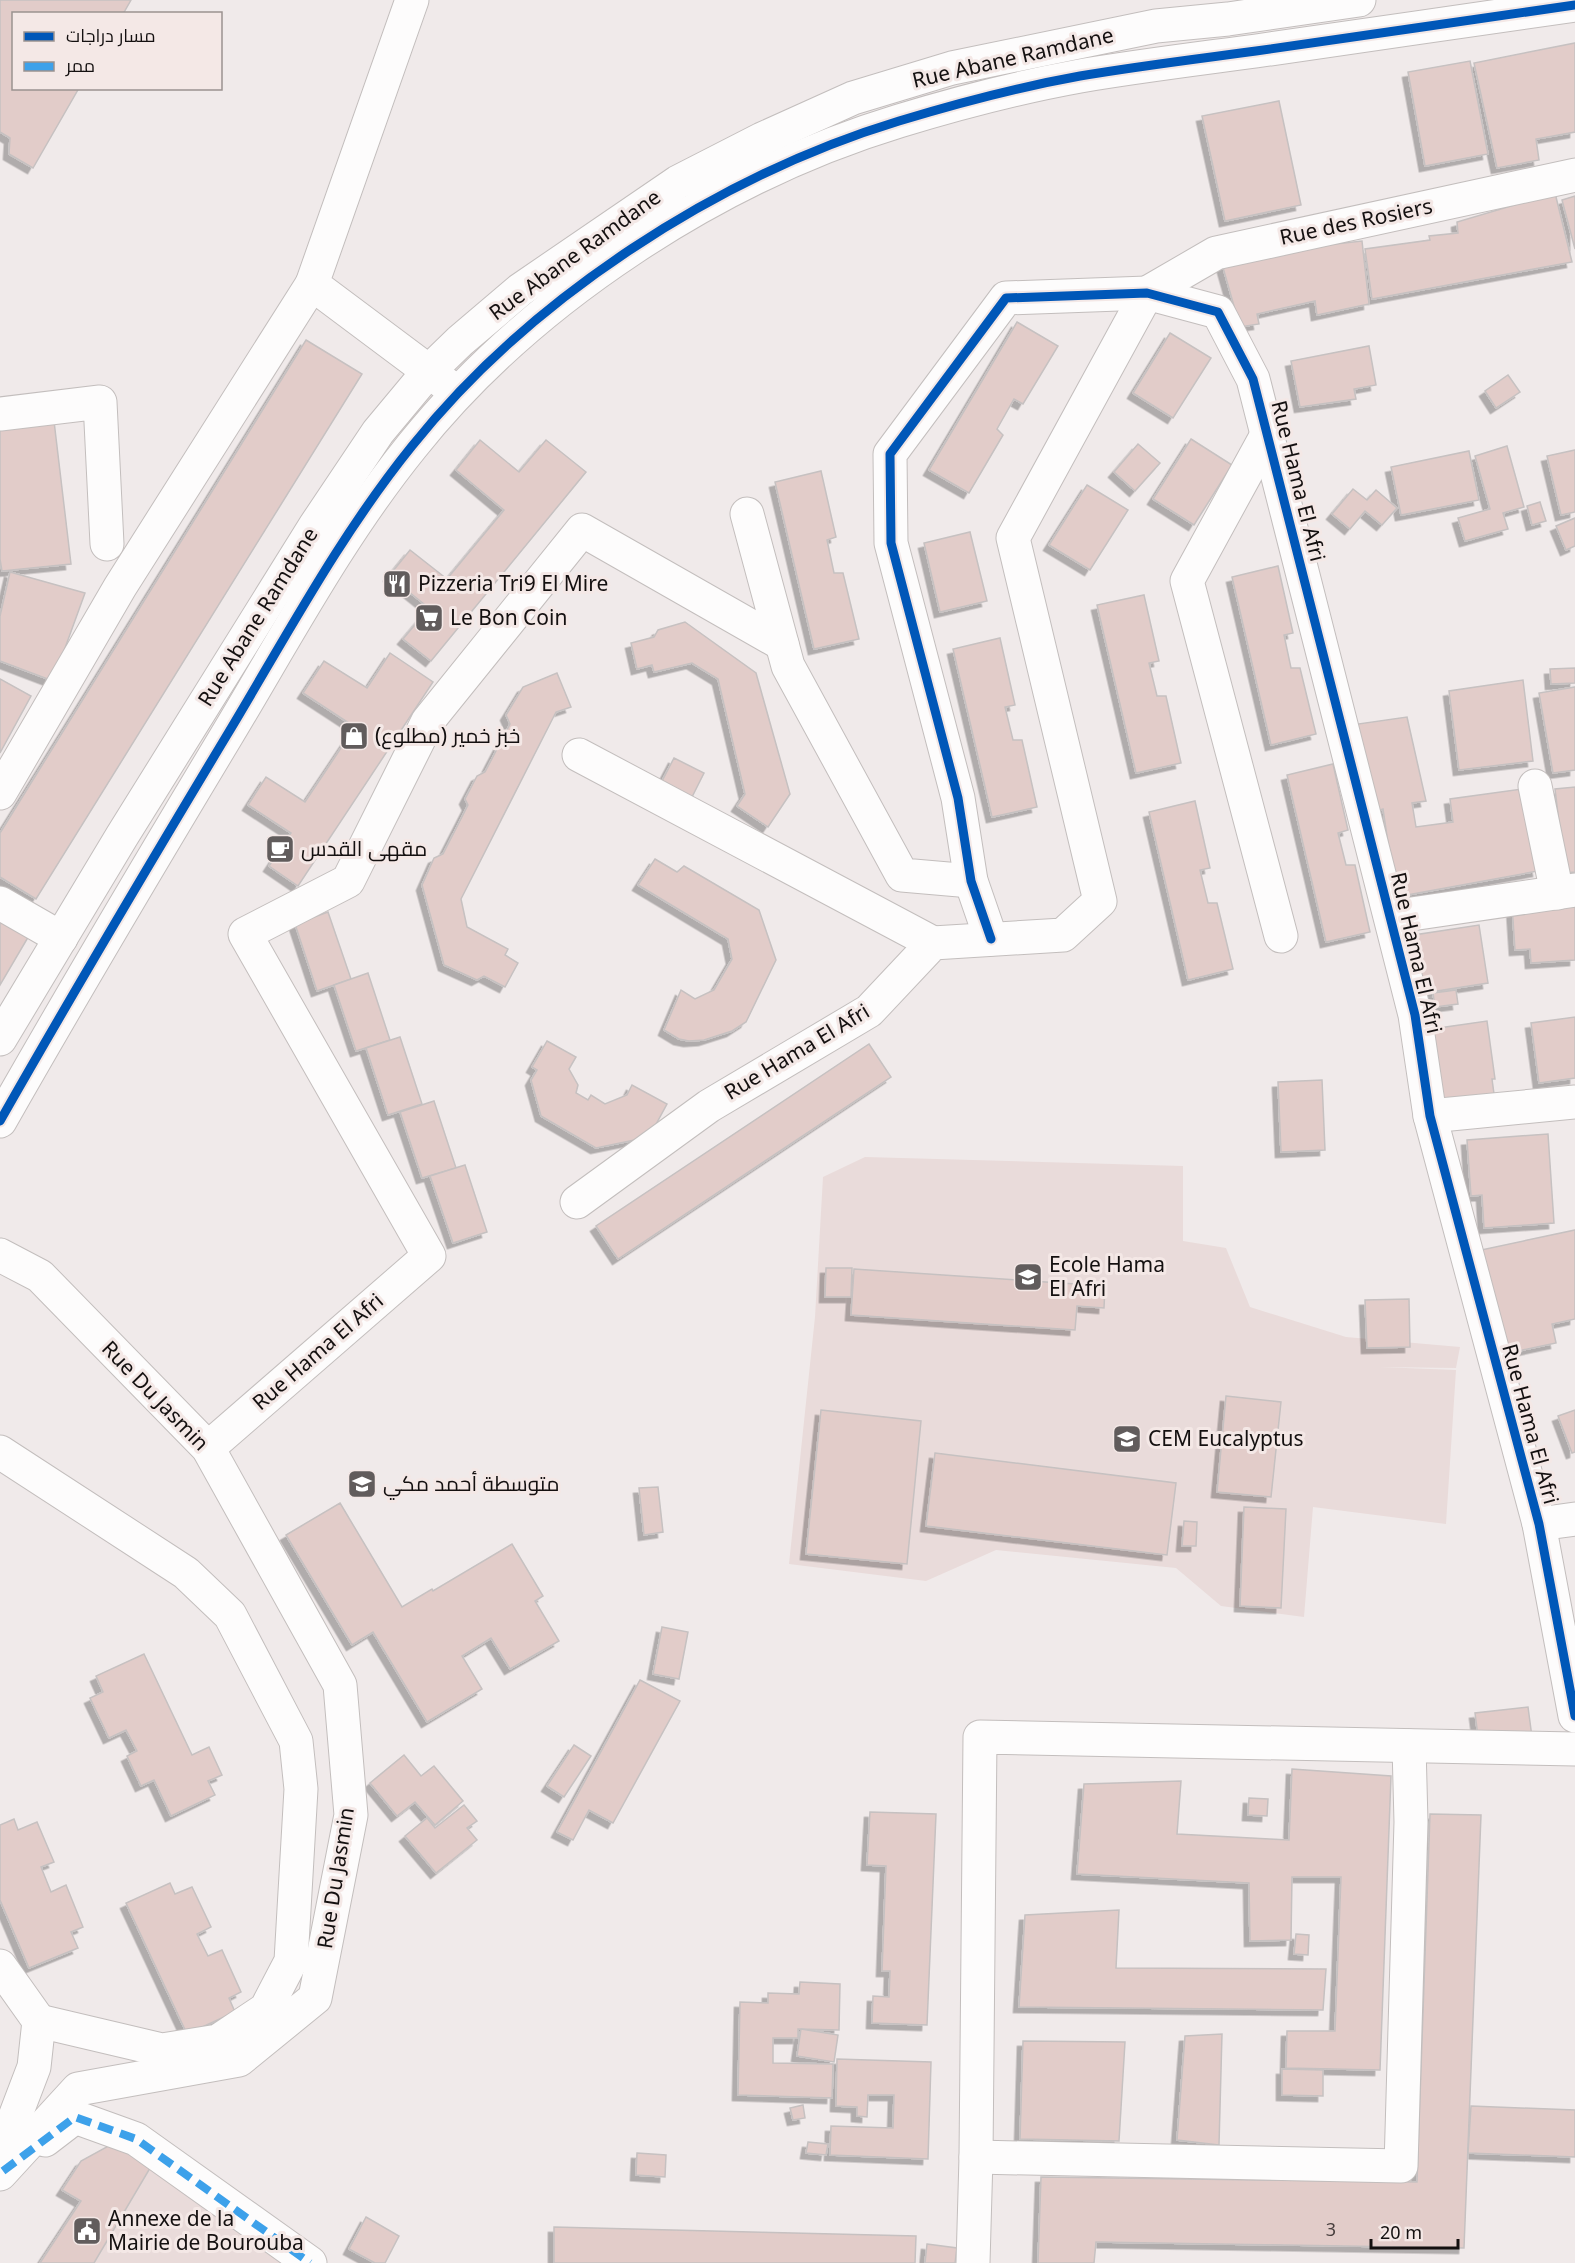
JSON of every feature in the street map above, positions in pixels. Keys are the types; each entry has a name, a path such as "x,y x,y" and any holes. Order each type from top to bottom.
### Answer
{"street":[{"path":"0,793 120,587 312,284 412,0"},
{"name":"Rue Abane Ramdane","path":"0,1039 315,526 378,432 428,372 460,340 520,290 678,182 762,139 853,98 952,68 1154,13 1228,19 1359,0"},
{"path":"0,1121 101,944 355,523 412,445 459,392 526,329 590,278 725,192 798,157 893,123 982,97 1078,76 1575,5"},
{"name":"Rue des Rosiers","path":"1147,293 1216,253 1575,175"},
{"path":"312,284 428,372 459,392"},
{"path":"991,939 971,881 958,798 891,543 890,454 1006,298 1147,293"},
{"path":"579,755 933,943 1064,935 1100,901 1012,538 1147,293"},
{"name":"Rue Hama El Afri","path":"1147,293 1218,312 1253,380 1415,1015 1430,1116 1539,1524 1575,1716"},
{"path":"0,414 100,402 107,544"},
{"path":"1268,433 1187,581 1281,936"},
{"path":"747,514 788,666 902,875 971,881"},
{"name":"Rue Hama El Afri","path":"208,1448 429,1256 245,934 348,881 428,721 582,530 782,644"},
{"path":"1391,917 1566,891 1535,786"},
{"path":"0,903 61,938"},
{"name":"Rue Hama El Afri","path":"576,1202 709,1106 869,1011 933,943"},
{"path":"1430,1116 1575,1102"},
{"name":"Rue Du Jasmin","path":"0,1255 40,1276 208,1448 340,1685 351,1815 315,1998 239,2060 78,2089 1,2167"},
{"path":"0,1452 186,1573 230,1614 296,1741 301,1790 291,1960 266,2009 218,2041 162,2050 39,2021 0,1966"},
{"path":"1539,1524 1575,1519"},
{"path":"973,2263 980,1737 1575,1749"},
{"path":"976,2157 1401,2166 1411,1822 1409,1746"},
{"path":"1,2167 34,2067 39,2021"},
{"path":"1,2167 75,2117 136,2139 310,2263"}],"shaded area":[{"name":"CEM Eucalyptus","path":"865,1157 1183,1166 1183,1241 1226,1248 1250,1307 1346,1337 1460,1347 1456,1368 1380,1367 1456,1370 1446,1524 1313,1507 1304,1617 1221,1606 1176,1568 996,1550 926,1581 789,1564 815,1317 823,1177"},
{"path":"156,2158 299,2263 90,2263"}],"building":[{"path":"0,0 131,0 124,12 12,12 12,90 78,90 33,168 9,154 10,138 0,132"},
{"path":"1575,43 1575,132 1536,139 1539,160 1497,168 1474,63"},
{"path":"1470,61 1488,154 1425,166 1408,72"},
{"path":"1279,101 1301,205 1225,221 1202,116"},
{"path":"1555,193 1572,262 1372,299 1365,249 1430,240 1429,236 1458,233 1457,222"},
{"path":"1575,196 1575,249 1562,200"},
{"path":"1362,241 1369,304 1317,315 1315,301 1257,314 1259,324 1240,327 1220,257"},
{"path":"1017,322 1058,346 1023,404 1014,399 997,429 1003,435 969,493 929,470"},
{"path":"1170,333 1211,358 1173,418 1133,393"},
{"path":"306,340 362,374 36,899 0,877 0,833"},
{"path":"1369,346 1376,385 1354,389 1356,399 1300,407 1291,361"},
{"path":"1508,375 1520,392 1496,408 1485,391"},
{"path":"54,421 71,564 2,571 0,559 0,429"},
{"path":"1191,439 1232,465 1194,525 1153,499"},
{"path":"480,440 519,472 546,440 586,472 431,661 403,639 429,608 389,576 410,550 447,579 504,510 456,470"},
{"path":"1138,444 1160,463 1135,491 1114,472"},
{"path":"1507,446 1524,507 1503,513 1508,529 1465,541 1458,518 1490,509 1475,456"},
{"path":"1575,450 1575,512 1561,515 1547,456"},
{"path":"1469,451 1479,500 1401,515 1391,467"},
{"path":"821,471 836,537 827,540 834,573 843,573 859,639 814,649 775,482"},
{"path":"1087,485 1128,510 1090,570 1049,545"},
{"path":"1353,489 1367,500 1376,490 1397,508 1382,525 1365,511 1350,529 1332,514"},
{"path":"1540,502 1546,521 1532,525 1527,506"},
{"path":"1575,518 1575,546 1566,550 1556,526"},
{"path":"970,532 987,601 940,612 924,543"},
{"path":"1278,566 1293,633 1284,635 1291,668 1300,668 1316,734 1271,745 1232,577"},
{"path":"10,572 85,593 53,681 0,661 0,616"},
{"path":"1144,595 1159,661 1149,663 1157,696 1166,696 1181,763 1136,773 1097,605"},
{"path":"685,622 756,673 790,794 768,827 737,806 745,794 718,679 692,663 654,672 652,665 637,669 631,643 654,637 658,630"},
{"path":"1000,638 1015,705 1005,707 1013,740 1022,740 1037,807 992,817 953,649"},
{"path":"390,653 433,682 298,886 269,866 291,833 248,805 266,777 305,802 355,727 303,693 324,661 367,688"},
{"path":"1575,668 1575,683 1551,684 1550,669"},
{"path":"557,673 571,707 556,712 461,899 467,927 508,949 505,955 518,963 505,987 484,976 477,980 444,965 422,885 434,858 443,854 468,805 465,799 477,776 485,772 510,724 506,715 523,687"},
{"path":"0,679 31,696 0,753"},
{"path":"1523,680 1533,761 1459,770 1449,691"},
{"path":"1575,687 1575,770 1553,773 1539,693"},
{"path":"1407,717 1426,801 1412,803 1416,827 1453,822 1450,799 1522,789 1538,871 1396,897 1383,809 1374,812 1351,725"},
{"path":"674,758 704,773 691,799 661,783"},
{"path":"1333,764 1348,830 1338,833 1346,865 1355,865 1370,932 1326,942 1287,775"},
{"path":"1575,787 1575,872 1565,873 1555,789"},
{"path":"1195,801 1210,868 1200,870 1208,903 1217,903 1233,969 1188,980 1149,812"},
{"path":"655,859 677,872 684,866 759,910 776,960 746,1022 732,1031 704,1040 689,1041 679,1039 664,1030 681,990 695,999 714,990 732,959 728,939 638,885"},
{"path":"1575,902 1575,960 1531,963 1530,949 1515,950 1512,905"},
{"path":"328,912 351,979 317,991 295,924"},
{"path":"0,917 30,934 0,985"},
{"path":"1479,925 1488,983 1424,993 1414,935"},
{"path":"368,973 390,1040 356,1051 334,985"},
{"path":"1456,990 1458,1004 1435,1007 1433,993"},
{"path":"1575,1017 1575,1078 1539,1083 1531,1023"},
{"path":"1487,1021 1495,1079 1492,1079 1495,1101 1436,1109 1425,1030"},
{"path":"400,1037 422,1104 388,1115 366,1048"},
{"path":"547,1041 576,1057 569,1069 578,1085 576,1093 588,1100 591,1095 605,1104 627,1095 632,1085 667,1104 649,1137 596,1148 541,1116 531,1080 537,1070 532,1067"},
{"path":"869,1044 891,1077 618,1259 596,1226"},
{"path":"1322,1080 1325,1150 1281,1152 1278,1082"},
{"path":"434,1101 456,1168 422,1178 400,1112"},
{"path":"1548,1134 1554,1223 1484,1228 1482,1195 1471,1196 1467,1140"},
{"path":"465,1165 487,1232 453,1243 430,1176"},
{"path":"1575,1230 1575,1319 1552,1324 1556,1343 1504,1354 1481,1250"},
{"path":"826,1268 852,1268 851,1297 825,1297"},
{"path":"854,1269 1105,1286 1104,1308 1077,1306 1075,1330 851,1315"},
{"path":"1409,1299 1410,1347 1367,1348 1365,1300"},
{"path":"1226,1396 1281,1402 1271,1497 1217,1492"},
{"path":"821,1410 921,1421 907,1564 806,1554"},
{"path":"1575,1410 1575,1452 1572,1453 1558,1416"},
{"path":"935,1453 1176,1483 1167,1555 926,1526"},
{"path":"658,1487 663,1532 644,1535 639,1488"},
{"path":"340,1503 402,1607 512,1544 543,1596 535,1601 559,1641 510,1669 491,1638 462,1656 482,1689 427,1722 373,1632 352,1645 286,1535"},
{"path":"1244,1507 1286,1509 1281,1608 1240,1606"},
{"path":"1184,1521 1197,1522 1196,1546 1182,1546"},
{"path":"662,1627 688,1632 679,1679 653,1674"},
{"path":"144,1654 192,1755 209,1747 222,1775 208,1781 215,1795 171,1816 154,1780 141,1786 127,1756 137,1751 126,1730 109,1738 90,1698 103,1692 96,1676"},
{"path":"640,1680 680,1701 613,1823 589,1810 573,1840 557,1832"},
{"path":"1528,1707 1532,1737 1479,1744 1475,1713"},
{"path":"574,1745 591,1756 564,1797 547,1786"},
{"path":"404,1755 421,1776 434,1766 463,1801 435,1825 415,1802 397,1816 370,1783"},
{"path":"1292,1769 1391,1776 1380,2070 1286,2068 1287,2031 1335,2031 1341,1877 1292,1877 1291,1940 1250,1941 1249,1883 1077,1874 1084,1784 1181,1781 1177,1834 1289,1840"},
{"path":"1249,1798 1268,1799 1267,1816 1248,1815"},
{"path":"464,1805 477,1821 467,1828 477,1840 436,1873 405,1836 427,1818 435,1828"},
{"path":"870,1812 936,1814 927,2025 872,2023 873,1996 889,1997 890,1971 882,1971 886,1866 867,1865"},
{"path":"1430,1814 1481,1815 1464,2248 1096,2242 1094,2263 1038,2263 1041,2177 1417,2182"},
{"path":"14,1819 18,1830 37,1822 54,1862 41,1867 51,1892 66,1885 83,1927 71,1932 78,1948 29,1968 0,1900 0,1825"},
{"path":"170,1883 175,1894 192,1887 211,1927 197,1934 208,1956 222,1950 241,1992 229,1998 235,2012 187,2034 126,1903"},
{"path":"1119,1910 1116,1968 1326,1969 1323,2010 1019,2007 1025,1915"},
{"path":"1296,1934 1309,1935 1308,1955 1294,1954"},
{"path":"800,1982 840,1984 839,2030 798,2029 798,2038 773,2038 773,2063 833,2064 832,2098 738,2095 740,2002 768,2003 768,1993 799,1994"},
{"path":"801,2029 838,2035 834,2062 797,2056"},
{"path":"1222,2034 1219,2145 1177,2140 1185,2036"},
{"path":"1023,2041 1125,2042 1119,2141 1020,2139"},
{"path":"837,2059 931,2062 928,2159 830,2155 831,2126 893,2128 894,2095 868,2095 867,2117 857,2116 857,2107 836,2106"},
{"path":"1282,2069 1323,2070 1323,2096 1282,2095"},
{"path":"803,2105 805,2118 793,2120 790,2108"},
{"path":"1471,2106 1575,2110 1575,2157 1468,2153"},
{"name":"Annexe de la Mairie de Bourouba","path":"121,2139 156,2158 94,2263 40,2263 81,2201 62,2190 81,2161"},
{"path":"808,2142 828,2144 826,2155 806,2153"},
{"path":"637,2153 666,2155 665,2177 636,2175"},
{"path":"366,2217 399,2236 385,2263 375,2263 349,2249"},
{"path":"554,2227 916,2236 915,2263 554,2263"},
{"path":"927,2244 957,2248 955,2263 925,2263"}],"marked path":[{"path":"3,2171 75,2117 136,2139 310,2263"}],"cycle path":[{"path":"0,1121 112,927 315,587 386,480 459,392 512,341 570,293 632,249 696,209 763,174 831,145 899,121 989,96 1102,72 1575,5"},
{"path":"991,939 971,881 958,798 891,543 890,454 1006,298 1147,293 1218,312 1253,379 1415,1015 1430,1116 1539,1524 1575,1716"}],"place":[{"name":"Pizzeria Tri9 El Mire","path":"397,584"},
{"name":"Le Bon Coin","path":"429,618"},
{"name":"خبز خمير (مطلوع)","path":"354,736"},
{"name":"مقهى القدس","path":"280,849"},
{"name":"Ecole Hama El Afri","path":"1028,1277"},
{"name":"CEM Eucalyptus","path":"1127,1439"},
{"name":"متوسطة أحمد مكي","path":"362,1484"},
{"name":"Annexe de la Mairie de Bourouba","path":"87,2231"}]}
